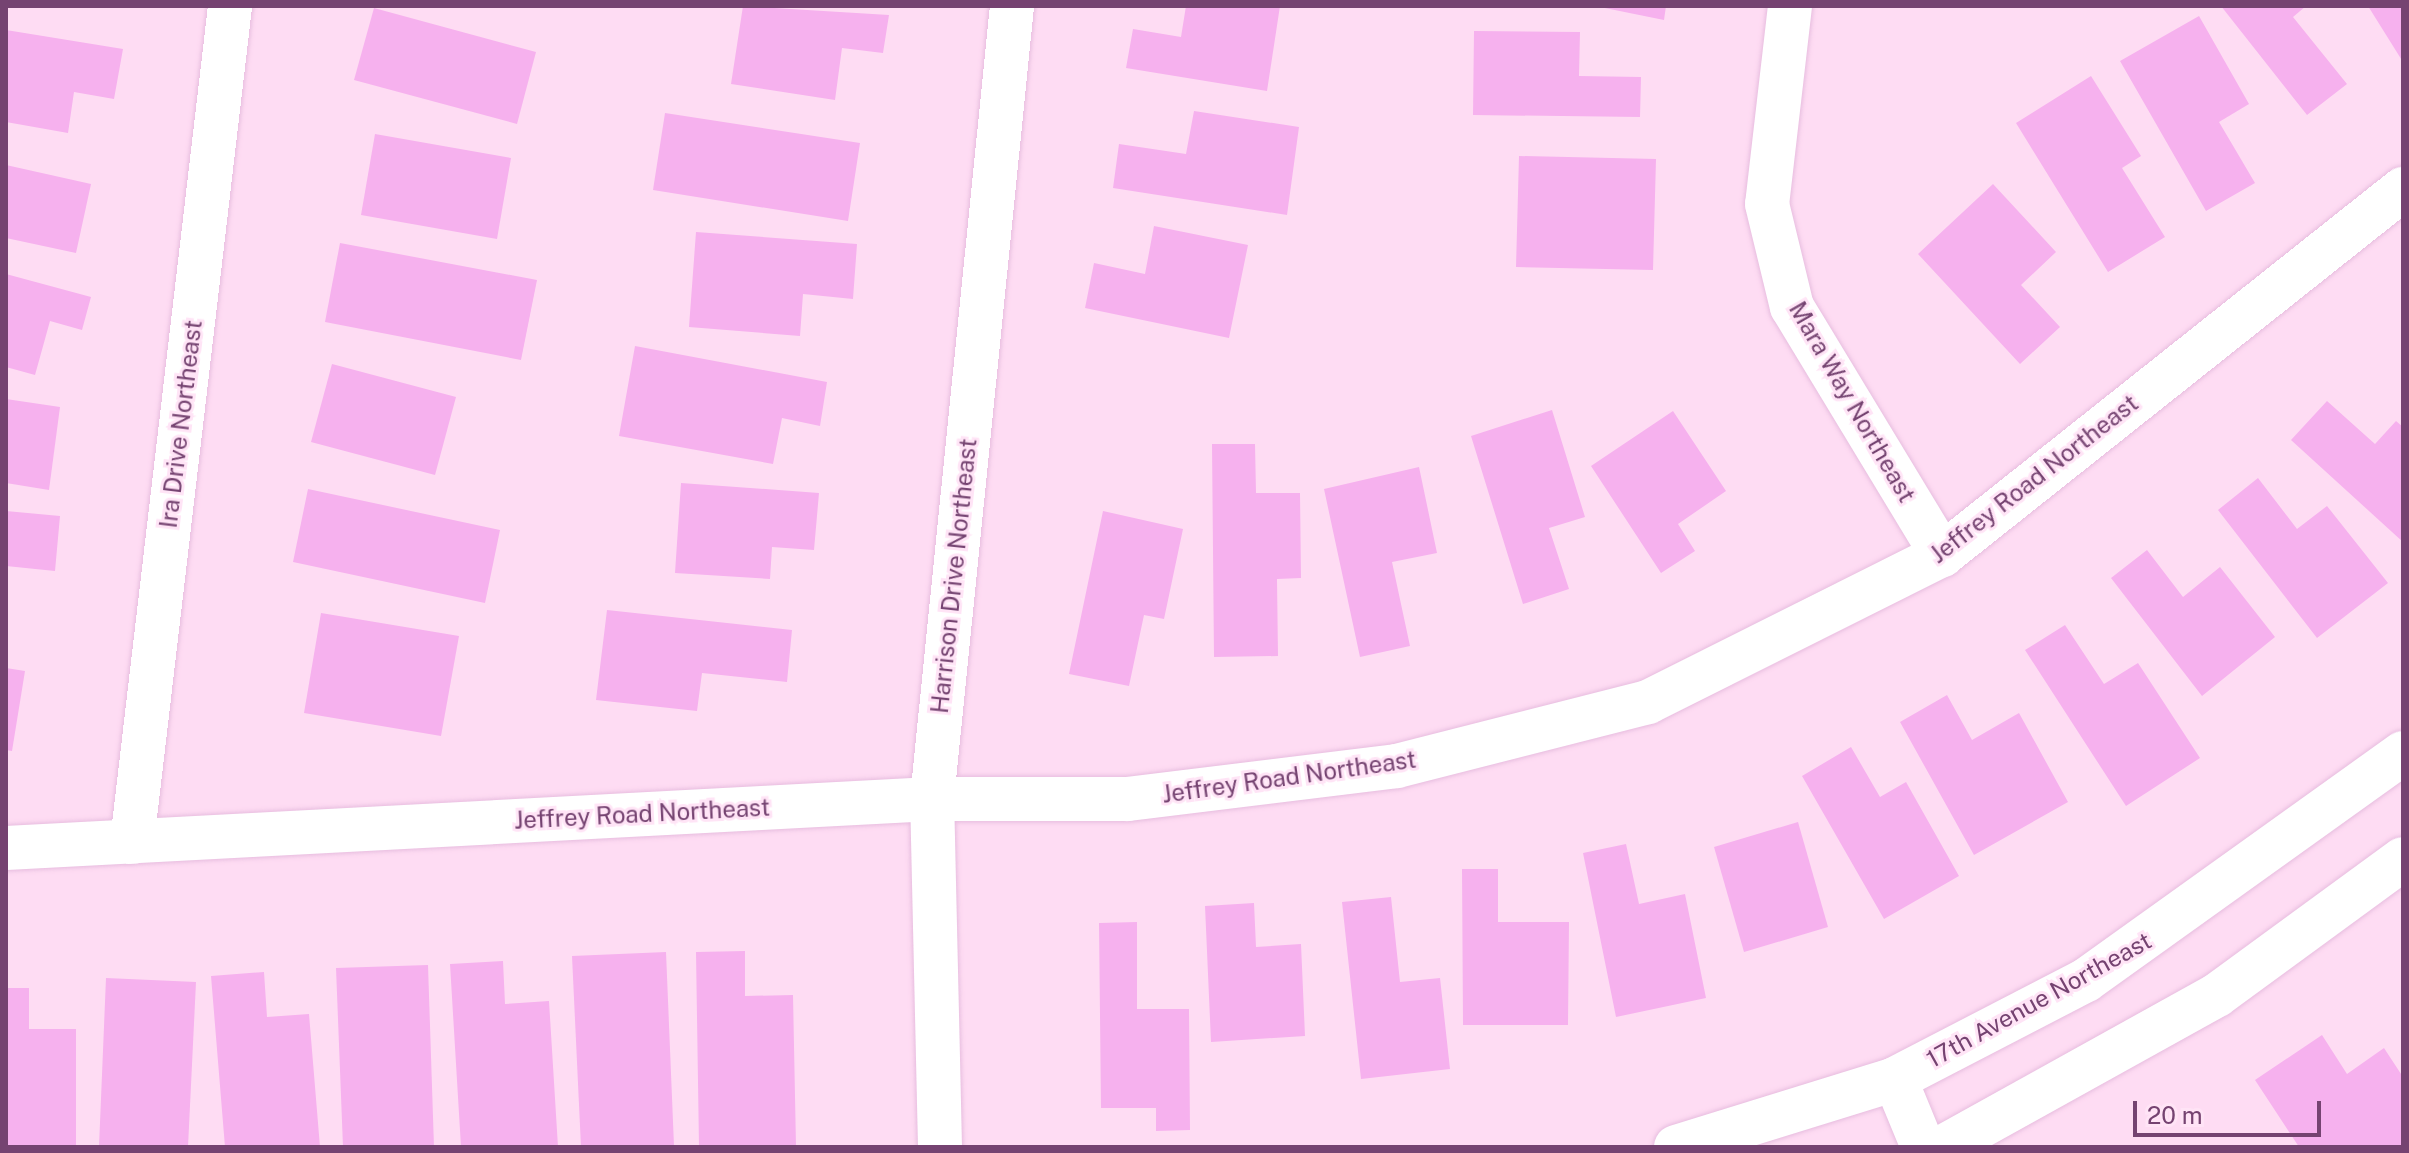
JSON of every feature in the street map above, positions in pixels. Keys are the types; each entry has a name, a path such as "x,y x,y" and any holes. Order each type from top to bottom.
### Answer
{"street":[{"name":"Ira Drive Northeast","path":"132,842 230,6"},
{"name":"Harrison Drive Northeast","path":"940,1147 932,799 1012,6"},
{"name":"Mara Way Northeast","path":"1790,6 1767,204 1792,307 1942,555"},
{"name":"Jeffrey Road Northeast","path":"6,848 932,799 1128,799 1397,766 1648,702 1942,555 2403,189"},
{"name":"17th Avenue Northeast","path":"1676,1147 1895,1079 2163,932 2403,753"},
{"path":"1943,1147 2217,995 2403,859"},
{"path":"1895,1079 1923,1147"}],"building":[{"path":"743,6 889,15 883,53 842,48 835,100 731,84"},
{"path":"1186,6 1280,6 1267,91 1126,68 1133,29 1181,37"},
{"path":"1595,6 1666,6 1664,20"},
{"path":"2221,6 2306,6 2293,17 2347,84 2307,115"},
{"path":"2368,6 2403,6 2403,62"},
{"path":"374,8 536,52 517,124 354,80"},
{"path":"2199,16 2249,104 2219,122 2255,183 2206,211 2120,61"},
{"path":"6,30 123,49 114,99 74,92 68,133 6,122"},
{"path":"1474,31 1580,32 1579,76 1641,77 1640,117 1473,115"},
{"path":"2091,76 2141,156 2122,168 2165,237 2108,272 2016,123"},
{"path":"1194,111 1299,127 1287,215 1113,188 1119,144 1186,154"},
{"path":"665,113 860,143 848,221 653,190"},
{"path":"375,134 511,158 497,239 361,215"},
{"path":"1519,156 1656,159 1653,270 1516,267"},
{"path":"6,165 91,184 76,253 6,238"},
{"path":"1993,184 2056,252 2021,285 2060,327 2020,364 1918,254"},
{"path":"1154,226 1248,245 1229,338 1085,308 1094,263 1145,274"},
{"path":"696,232 857,244 853,299 803,294 800,336 689,327"},
{"path":"340,243 537,280 521,360 325,322"},
{"path":"6,274 91,297 82,330 50,321 35,375 6,367"},
{"path":"635,346 827,382 820,426 782,418 773,464 619,436"},
{"path":"332,364 456,397 435,475 311,442"},
{"path":"6,399 60,407 49,490 6,483"},
{"path":"2327,401 2375,444 2396,421 2403,427 2403,542 2291,440"},
{"path":"1552,410 1585,517 1549,528 1569,589 1523,604 1471,436"},
{"path":"1673,411 1726,491 1678,524 1695,551 1661,573 1591,466"},
{"path":"1212,444 1255,444 1256,493 1300,493 1301,578 1277,579 1278,656 1214,657"},
{"path":"1419,467 1437,553 1392,562 1410,646 1360,657 1324,489"},
{"path":"2258,478 2297,529 2327,506 2388,583 2317,638 2218,510"},
{"path":"681,483 819,493 814,550 772,547 770,579 675,573"},
{"path":"308,489 500,530 485,603 293,562"},
{"path":"6,511 60,516 55,571 6,566"},
{"path":"1103,511 1183,529 1164,619 1144,615 1129,686 1069,674"},
{"path":"2147,550 2183,597 2220,567 2275,637 2202,696 2111,578"},
{"path":"607,610 792,630 787,682 702,673 697,711 596,700"},
{"path":"321,613 459,636 441,736 304,713"},
{"path":"2065,625 2104,684 2138,663 2200,758 2126,806 2025,650"},
{"path":"6,668 25,671 12,751 6,750"},
{"path":"1947,695 1972,740 2019,713 2068,802 1974,855 1900,722"},
{"path":"1851,747 1880,797 1906,782 1959,876 1884,919 1802,776"},
{"path":"1798,822 1828,927 1744,952 1714,847"},
{"path":"1626,844 1639,904 1685,894 1706,998 1616,1017 1583,853"},
{"path":"1462,869 1498,869 1498,922 1569,922 1568,1025 1463,1025"},
{"path":"1391,897 1400,982 1440,978 1450,1069 1361,1079 1342,902"},
{"path":"1254,903 1256,947 1301,944 1305,1036 1211,1042 1205,906"},
{"path":"1137,922 1137,1009 1189,1009 1190,1130 1156,1131 1156,1108 1101,1108 1099,923"},
{"path":"745,951 745,996 793,995 796,1146 699,1147 696,952"},
{"path":"666,952 674,1146 581,1147 572,956"},
{"path":"503,961 505,1004 549,1001 558,1147 461,1147 450,964"},
{"path":"428,965 434,1147 343,1147 336,968"},
{"path":"264,972 267,1017 309,1014 320,1147 225,1147 211,976"},
{"path":"106,978 196,982 188,1147 99,1147"},
{"path":"6,988 29,988 29,1029 76,1029 76,1147 6,1147"},
{"path":"2322,1035 2347,1074 2384,1048 2403,1077 2403,1147 2299,1147 2255,1080"}]}
